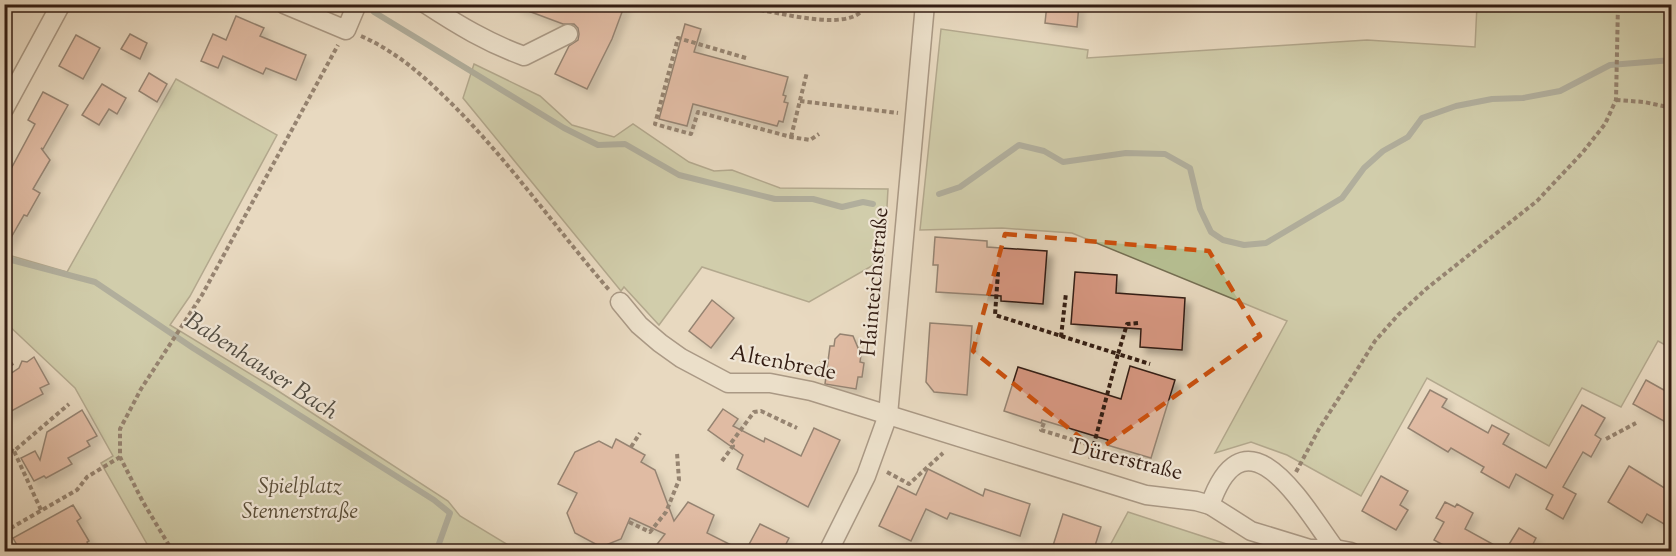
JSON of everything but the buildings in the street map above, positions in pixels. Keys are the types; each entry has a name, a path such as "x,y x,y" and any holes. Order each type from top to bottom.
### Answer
{"street":[{"path":"4,109 61,4"},
{"path":"284,4 346,30 357,4"},
{"path":"426,4 490,44 524,57 568,34"},
{"name":"Hainteichstraße","path":"828,552 870,464 888,415 925,4"},
{"name":"Altenbrede","path":"620,302 660,343 681,358 728,383 770,383 811,391 888,415"},
{"name":"Dürerstraße","path":"888,415 1146,495 1210,505 1251,531 1310,549 1343,550"},
{"path":"1210,505 1217,485 1234,466 1245,462 1268,466 1289,486 1343,550"}],"path":[{"path":"760,10 837,22 858,15 865,9 865,4"},
{"path":"1289,486 1319,429 1375,341 1426,289 1537,201 1583,152 1605,124 1616,100 1618,4"},
{"path":"173,552 143,502 120,457 120,429 141,388 202,296 346,30 391,51 412,66 436,89 505,163 620,302"},
{"path":"746,58 678,38 655,124 691,134 698,112 790,137 810,140 819,134"},
{"path":"790,137 807,72"},
{"path":"1616,100 1644,102 1671,108"},
{"path":"800,101 914,115"},
{"path":"998,272 995,315 1150,364"},
{"path":"1061,337 1066,293"},
{"path":"1085,477 1126,324 1138,323"},
{"path":"4,369 13,363"},
{"path":"14,451 69,404"},
{"path":"722,461 733,446 731,442 754,412 761,411 797,428"},
{"path":"1044,423 1041,430 1093,446"},
{"path":"1606,439 1636,423"},
{"path":"631,447 640,433"},
{"path":"4,449 14,451"},
{"path":"14,451 41,510"},
{"path":"629,522 650,532 666,512 680,480 677,453"},
{"path":"870,464 909,484 943,453"},
{"path":"4,532 77,490 87,477 120,457"}],"highlighted area":[{"path":"1005,234 1209,251 1260,336 1097,451 973,351"}],"green space":[{"path":"1477,5 1671,5 1671,348 1658,341 1621,407 1582,388 1549,446 1427,378 1361,496 1287,455 1251,442 1215,453 1287,321 1072,233 1002,228 920,230 941,29 1088,50 1087,58 1367,40 1475,47"},
{"path":"474,64 540,96 572,125 614,137 633,124 689,162 714,171 732,170 780,188 888,189 884,259 809,302 702,267 659,325 624,287 621,291 463,98"},
{"name":"Spielplatz Stennerstraße","path":"176,79 277,135 190,296 170,325 272,387 448,501 460,516 518,551 151,551 101,463 113,456 75,388 5,322 5,254 67,272"},
{"path":"1128,512 1248,551 1107,551"}],"waterway":[{"path":"374,12 564,128 598,145 625,144 679,175 775,199 813,199 842,207 863,202 873,204"},
{"path":"939,194 960,187 1019,145 1044,151 1063,162 1126,153 1165,154 1190,168 1200,209 1211,232 1223,240 1244,245 1266,243 1342,198 1364,168 1383,151 1408,137 1422,118 1456,106 1560,91 1610,65 1672,60"},
{"name":"Babenhauser Bach","path":"4,258 95,282 193,348 434,500 450,513 436,552"}]}
